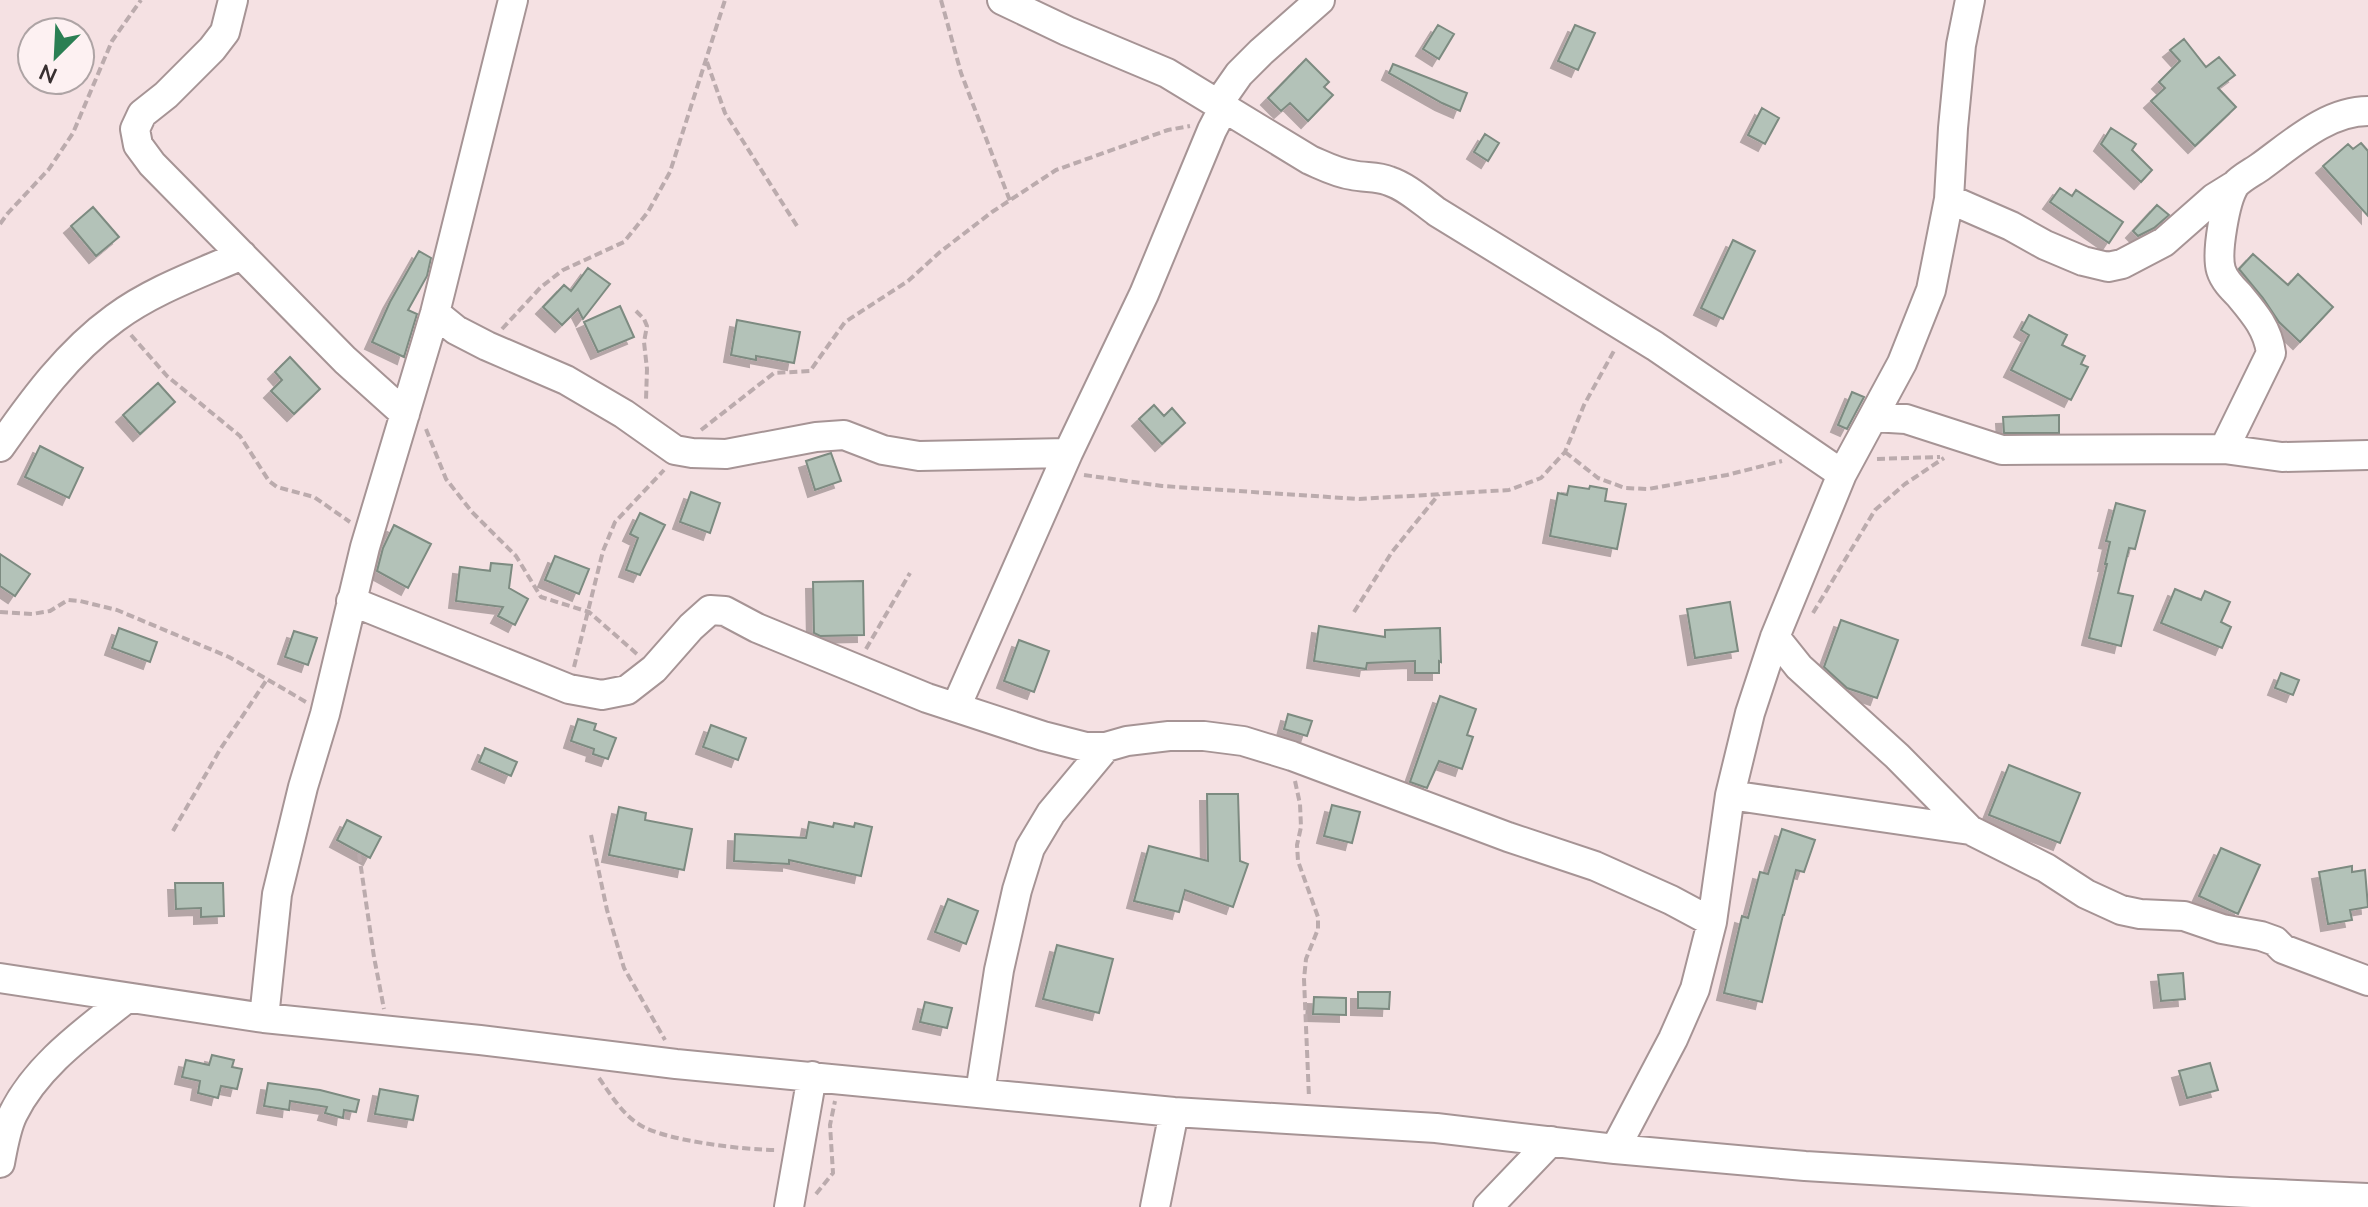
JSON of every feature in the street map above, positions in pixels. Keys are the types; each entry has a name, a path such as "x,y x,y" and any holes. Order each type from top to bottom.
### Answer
{"street":[{"path":"233,0 225,32 212,49 166,95 142,114 135,129 138,145 152,164 345,360 415,419"},
{"path":"264,1018 277,894 303,787 325,714 368,535 415,419 435,313 513,0"},
{"path":"1002,0 1167,73 1218,114 1310,160 1332,170 1353,176 1374,176 1401,187 1655,346 1811,454 1846,468"},
{"path":"956,707 1064,463 1144,294 1218,114 1239,74 1320,0"},
{"path":"1615,1149 1673,1039 1695,989 1712,922 1730,795 1750,713 1775,637 1846,468 1902,363 1931,290 1949,199 1961,45 1970,0"},
{"path":"1949,199 2011,226 2045,245 2083,261 2108,267 2122,264 2164,242 2214,198 2305,134 2336,116 2368,111"},
{"path":"2224,449 2271,353 2269,338 2256,316 2221,270 2219,254 2226,209 2235,185"},
{"path":"0,447 34,398 86,341 116,317 157,292 242,255"},
{"path":"435,313 456,330 487,346 566,380 679,451 726,454 816,437 844,435 883,450 919,456 1064,463"},
{"path":"1873,417 1906,419 2002,450 2224,449 2282,457 2368,455"},
{"path":"351,601 569,689 602,695 627,690 654,669 710,610 725,611 757,628 956,707 1086,747 1106,747 1169,736 1204,736 1243,741 1290,755 1494,832 1595,866 1712,922"},
{"path":"1775,637 1799,667 1897,756 1970,830"},
{"path":"980,1093 999,970 1030,848 1051,813 1106,747"},
{"path":"1730,795 1970,830 2121,910 2184,916 2222,929 2261,936 2275,941 2283,949 2368,981"},
{"path":"0,978 264,1018 676,1064 1174,1112 1436,1128 1615,1149 1805,1166 2368,1198"},
{"path":"0,1163 11,1116 26,1091 78,1037 127,998"},
{"path":"801,1202 798,1151 826,1077"},
{"path":"1155,1207 1174,1112"},
{"path":"1498,1203 1551,1141"}],"path":[{"path":"0,224 49,169 73,133 112,41 141,0"},
{"path":"487,346 541,287 563,270 624,242 648,212 670,172 725,0"},
{"path":"941,0 961,73 1010,201"},
{"path":"706,59 725,113 797,226"},
{"path":"569,689 603,551 615,522 679,451 774,373 810,371 845,322 908,281 940,252 1056,170 1218,114"},
{"path":"636,311 647,326 644,342 647,431"},
{"path":"116,317 167,376 240,436 269,481 277,487 314,497 368,535"},
{"path":"1064,463 1162,486 1359,499 1509,490 1541,478 1565,452 1584,405 1626,329"},
{"path":"415,419 446,479 472,512 516,556 541,597 589,612 654,669"},
{"path":"1565,452 1598,478 1625,488 1648,489 1727,475 1811,454"},
{"path":"1811,615 1875,510 1905,484 1946,456 1846,468"},
{"path":"1354,612 1392,552 1439,494"},
{"path":"854,668 910,573"},
{"path":"0,612 32,614 50,611 68,600 117,610 229,657 325,714"},
{"path":"173,831 221,748 268,678"},
{"path":"1290,755 1300,804 1298,861 1318,917 1318,929 1306,959 1304,979 1310,1121"},
{"path":"591,835 607,910 624,968 676,1064"},
{"path":"359,854 388,1031"},
{"path":"589,1053 598,1078 622,1110 638,1124 658,1134 754,1150 798,1151"},
{"path":"801,1202 833,1173 826,1077"}],"building":[{"path":"1438,25 1454,34 1439,59 1423,49"},
{"path":"1575,25 1595,33 1578,70 1558,61"},
{"path":"2184,39 2206,67 2219,57 2235,75 2218,88 2236,107 2195,146 2151,101 2165,88 2159,82 2180,61 2170,50"},
{"path":"1306,59 1329,82 1324,87 1333,95 1308,121 1290,103 1281,111 1268,98"},
{"path":"1393,64 1467,93 1460,111 1389,73"},
{"path":"1762,108 1779,118 1765,144 1748,135"},
{"path":"2111,128 2136,144 2132,150 2152,170 2141,182 2101,144"},
{"path":"1485,134 1499,143 1488,161 1474,152"},
{"path":"2361,143 2368,151 2368,216 2323,166 2348,144 2353,149"},
{"path":"2060,188 2072,196 2076,190 2123,222 2109,243 2050,202"},
{"path":"2157,205 2169,215 2138,236 2133,231"},
{"path":"93,207 119,237 96,256 71,226"},
{"path":"1733,240 1755,251 1723,319 1701,308"},
{"path":"419,251 431,258 427,276 408,310 417,314 404,357 372,342"},
{"path":"2253,254 2288,285 2298,274 2333,307 2300,342 2279,322 2239,269"},
{"path":"588,268 610,284 583,319 578,309 562,325 543,307 564,285 571,291"},
{"path":"620,306 634,337 598,352 584,322"},
{"path":"2029,315 2067,335 2062,345 2085,356 2081,364 2088,367 2071,400 2011,370 2029,335 2021,330"},
{"path":"737,320 800,332 794,363 731,355"},
{"path":"290,357 320,389 294,414 271,391 282,380 275,372"},
{"path":"158,383 175,402 140,434 123,415"},
{"path":"1852,392 1864,397 1847,429 1838,425"},
{"path":"1154,405 1164,416 1172,408 1185,423 1162,444 1139,419"},
{"path":"2059,415 2059,433 2004,433 2003,417"},
{"path":"40,446 83,468 69,498 25,477"},
{"path":"831,453 841,481 815,490 806,461"},
{"path":"1569,486 1607,489 1605,501 1626,504 1617,549 1550,536 1558,493 1567,495"},
{"path":"691,492 720,503 710,533 680,522"},
{"path":"2116,503 2145,511 2135,549 2129,548 2118,593 2133,596 2121,646 2089,638 2107,564 2110,542 2106,541"},
{"path":"640,513 665,525 640,575 626,570 638,538 630,534"},
{"path":"394,525 431,544 408,588 377,571"},
{"path":"0,554 30,574 15,596 0,586"},
{"path":"555,556 589,569 579,594 545,580"},
{"path":"491,563 512,565 509,588 528,599 515,625 498,616 503,607 456,601 460,567 490,571"},
{"path":"863,581 864,635 820,636 814,633 813,582"},
{"path":"2175,589 2201,600 2205,591 2230,602 2221,622 2231,627 2222,648 2161,623"},
{"path":"1730,602 1738,651 1695,658 1687,609"},
{"path":"1841,620 1898,640 1877,698 1847,688 1824,667"},
{"path":"1319,626 1385,637 1385,630 1440,628 1439,673 1415,673 1415,661 1367,663 1366,669 1314,661"},
{"path":"119,628 157,642 150,662 112,648"},
{"path":"294,631 317,638 308,665 285,657"},
{"path":"1019,640 1049,651 1034,692 1004,681"},
{"path":"2281,673 2299,680 2293,695 2275,688"},
{"path":"1440,696 1476,709 1467,735 1473,737 1462,769 1439,761 1427,788 1410,782"},
{"path":"1288,714 1312,721 1307,736 1284,729"},
{"path":"578,719 596,724 594,730 616,738 608,759 593,754 594,749 571,741"},
{"path":"711,725 746,738 738,760 703,747"},
{"path":"485,748 517,762 511,776 479,762"},
{"path":"2009,765 2080,793 2060,843 1989,815"},
{"path":"1207,794 1238,794 1240,861 1248,864 1233,907 1185,890 1179,912 1134,901 1149,846 1208,861"},
{"path":"1332,805 1360,812 1352,843 1324,836"},
{"path":"619,807 646,813 645,820 692,829 684,870 609,855"},
{"path":"347,820 381,837 370,858 337,840"},
{"path":"809,822 833,827 834,823 854,827 855,823 872,827 861,876 789,860 789,864 734,861 735,834 806,838"},
{"path":"1782,829 1815,840 1804,872 1796,870 1762,1002 1724,993 1742,916 1748,918 1760,872 1768,874"},
{"path":"2221,848 2260,865 2238,914 2199,896"},
{"path":"2352,866 2352,872 2365,870 2368,907 2350,910 2352,920 2328,924 2319,872"},
{"path":"175,883 223,883 224,916 201,917 201,908 176,909"},
{"path":"948,899 978,911 966,944 935,932"},
{"path":"1057,945 1113,959 1099,1013 1043,999"},
{"path":"2183,973 2185,999 2161,1001 2158,975"},
{"path":"1358,992 1390,992 1389,1009 1358,1008"},
{"path":"1314,997 1346,998 1346,1015 1313,1014"},
{"path":"925,1002 952,1008 947,1028 920,1022"},
{"path":"212,1055 234,1060 232,1067 242,1069 237,1089 221,1086 218,1098 198,1093 200,1081 182,1077 186,1060 209,1065"},
{"path":"2210,1063 2218,1090 2187,1098 2179,1071"},
{"path":"268,1083 320,1090 359,1100 356,1112 344,1110 343,1118 325,1113 327,1107 290,1101 289,1110 264,1106"},
{"path":"380,1089 418,1096 413,1120 375,1114"}]}
